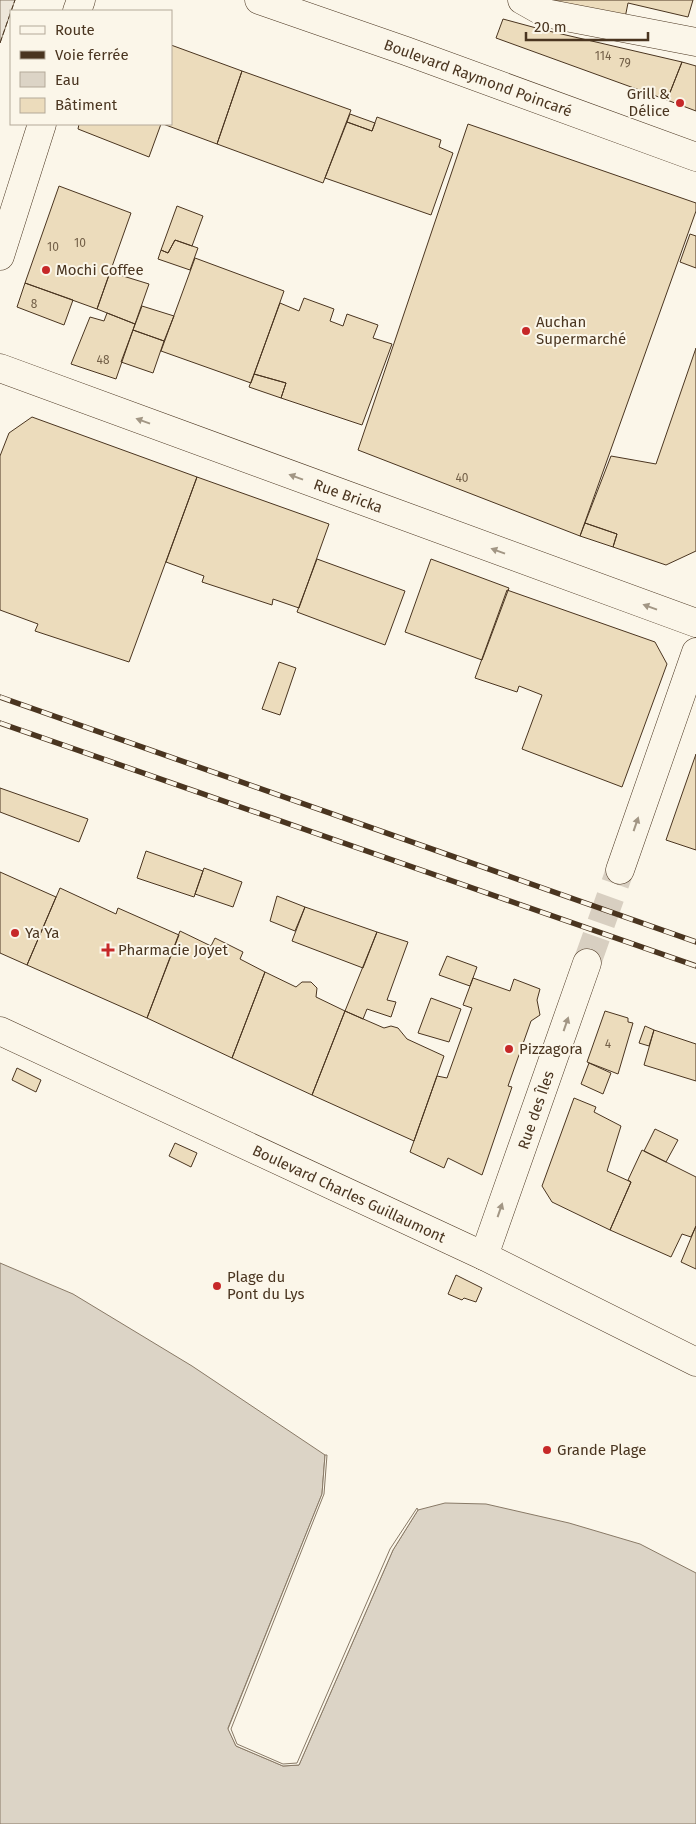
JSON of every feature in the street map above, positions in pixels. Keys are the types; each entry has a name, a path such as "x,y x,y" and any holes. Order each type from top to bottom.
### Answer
{"street":[{"name":"Boulevard Raymond Poincaré","path":"259,0 406,51 696,157"},
{"path":"522,0 545,13 696,42"},
{"path":"1,253 42,125"},
{"name":"Rue Bricka","path":"0,368 696,623"},
{"path":"620,870 696,652"},
{"name":"Rue des Îles","path":"484,1256 587,963"},
{"name":"Boulevard Charles Guillaumont","path":"0,1031 484,1256 696,1362"}],"shaded area":[{"path":"0,0 15,0 10,10 0,43"}],"water":[{"path":"0,1263 73,1294 192,1366 325,1455 322,1494 228,1728 236,1746 283,1766 299,1765 393,1550 418,1510 445,1503 486,1504 569,1523 640,1544 696,1573 696,1824 0,1824"}],"pier":[{"path":"325,1455 327,1455 324,1494 231,1729 237,1744 283,1764 297,1763 390,1549 417,1508 418,1510 393,1550 299,1765 283,1766 236,1746 228,1729 322,1494"}],"building":[{"path":"551,0 693,0 688,17 628,3 625,18"},
{"path":"503,19 682,62 667,100 496,38"},
{"path":"172,45 242,71 217,144 166,125 172,125"},
{"path":"682,62 696,66 696,111 667,100"},
{"path":"242,71 351,110 323,183 217,144"},
{"path":"350,114 375,123 372,131 347,122"},
{"path":"377,117 441,140 439,147 453,153 431,215 325,178 347,122 372,131"},
{"name":"Auchan Supermarché","path":"468,124 696,203 696,211 580,536 358,450"},
{"path":"79,125 161,125 149,157 78,129"},
{"path":"59,186 131,213 97,309 25,283"},
{"path":"177,206 203,216 192,246 175,240 168,253 161,250"},
{"path":"690,234 696,236 696,268 680,262"},
{"path":"175,240 198,248 190,270 158,259 161,250 168,253"},
{"path":"195,258 284,291 251,383 161,351"},
{"path":"110,272 149,284 135,324 97,309"},
{"path":"25,283 73,300 64,325 17,307"},
{"path":"304,298 334,309 330,321 343,326 347,314 378,325 373,338 392,344 362,425 281,398 286,383 254,374 280,303 299,311"},
{"path":"142,306 174,316 164,341 133,330"},
{"path":"107,313 135,324 116,379 71,364 90,317 104,321"},
{"path":"133,330 164,341 153,373 121,362"},
{"path":"696,348 696,551 666,565 613,547 617,534 585,523 611,456 656,464"},
{"path":"254,374 286,383 281,398 249,387"},
{"path":"32,417 197,477 129,662 35,631 38,624 0,610 0,456 9,433"},
{"path":"197,477 329,524 299,608 273,599 272,605 202,582 204,576 166,562"},
{"path":"585,523 617,534 613,547 580,536"},
{"path":"317,559 405,591 385,645 297,612"},
{"path":"431,559 509,588 482,660 405,632"},
{"path":"507,590 655,642 667,664 622,787 522,749 542,695 519,686 517,692 475,678"},
{"path":"279,662 296,668 280,715 262,709"},
{"path":"696,754 696,850 666,840"},
{"path":"0,788 88,819 79,842 0,812"},
{"path":"146,851 203,871 194,897 137,878"},
{"path":"204,868 242,882 233,907 195,894"},
{"path":"0,872 56,897 27,965 0,953"},
{"path":"60,888 116,914 118,908 179,935 147,1018 27,965"},
{"path":"277,896 305,907 295,931 270,921"},
{"path":"305,907 377,932 363,968 292,941"},
{"path":"180,931 211,946 215,938 243,952 240,959 265,972 232,1058 147,1018"},
{"path":"377,932 408,942 387,1000 396,1002 391,1017 367,1009 363,1019 345,1011"},
{"path":"447,956 477,967 470,986 439,975"},
{"path":"265,972 296,987 302,982 311,982 317,988 316,997 345,1011 312,1095 232,1058"},
{"path":"473,978 510,991 514,979 540,989 537,1000 540,1015 531,1021 508,1086 512,1087 482,1175 448,1158 444,1168 410,1152 437,1076 447,1078 472,1008 463,1005"},
{"path":"431,998 461,1009 449,1042 418,1033"},
{"path":"345,1011 384,1028 391,1026 398,1028 407,1039 444,1056 414,1141 312,1095"},
{"path":"605,1011 628,1018 628,1022 633,1023 618,1074 587,1062"},
{"path":"645,1026 654,1030 649,1046 639,1043"},
{"path":"654,1030 696,1044 696,1081 644,1065"},
{"path":"589,1063 611,1073 603,1094 581,1084"},
{"path":"17,1068 41,1080 36,1092 12,1080"},
{"path":"574,1098 596,1107 594,1112 621,1126 607,1171 631,1182 610,1230 552,1202 542,1186"},
{"path":"655,1129 678,1140 666,1162 644,1151"},
{"path":"175,1143 197,1153 191,1167 169,1156"},
{"path":"642,1150 696,1177 696,1226 691,1237 682,1234 671,1257 610,1230 631,1182 628,1180"},
{"path":"696,1226 696,1269 681,1262"},
{"path":"456,1275 482,1288 476,1302 464,1298 462,1300 448,1294"}],"tunnel":[{"path":"587,963 620,870"}],"railway":[{"path":"0,697 696,942"},
{"path":"0,723 696,966"}],"fence":[{"path":"12,10 15,0"},
{"path":"0,43 10,14"}],"place":[{"name":"Grill & Délice","path":"680,103"},
{"name":"Mochi Coffee","path":"46,270"},
{"name":"Auchan Supermarché","path":"526,331"},
{"name":"Ya Ya","path":"15,933"},
{"name":"Pharmacie Joyet","path":"108,950"},
{"name":"Pizzagora","path":"509,1049"},
{"name":"Plage du Pont du Lys","path":"217,1286"},
{"name":"Grande Plage","path":"547,1450"}]}
